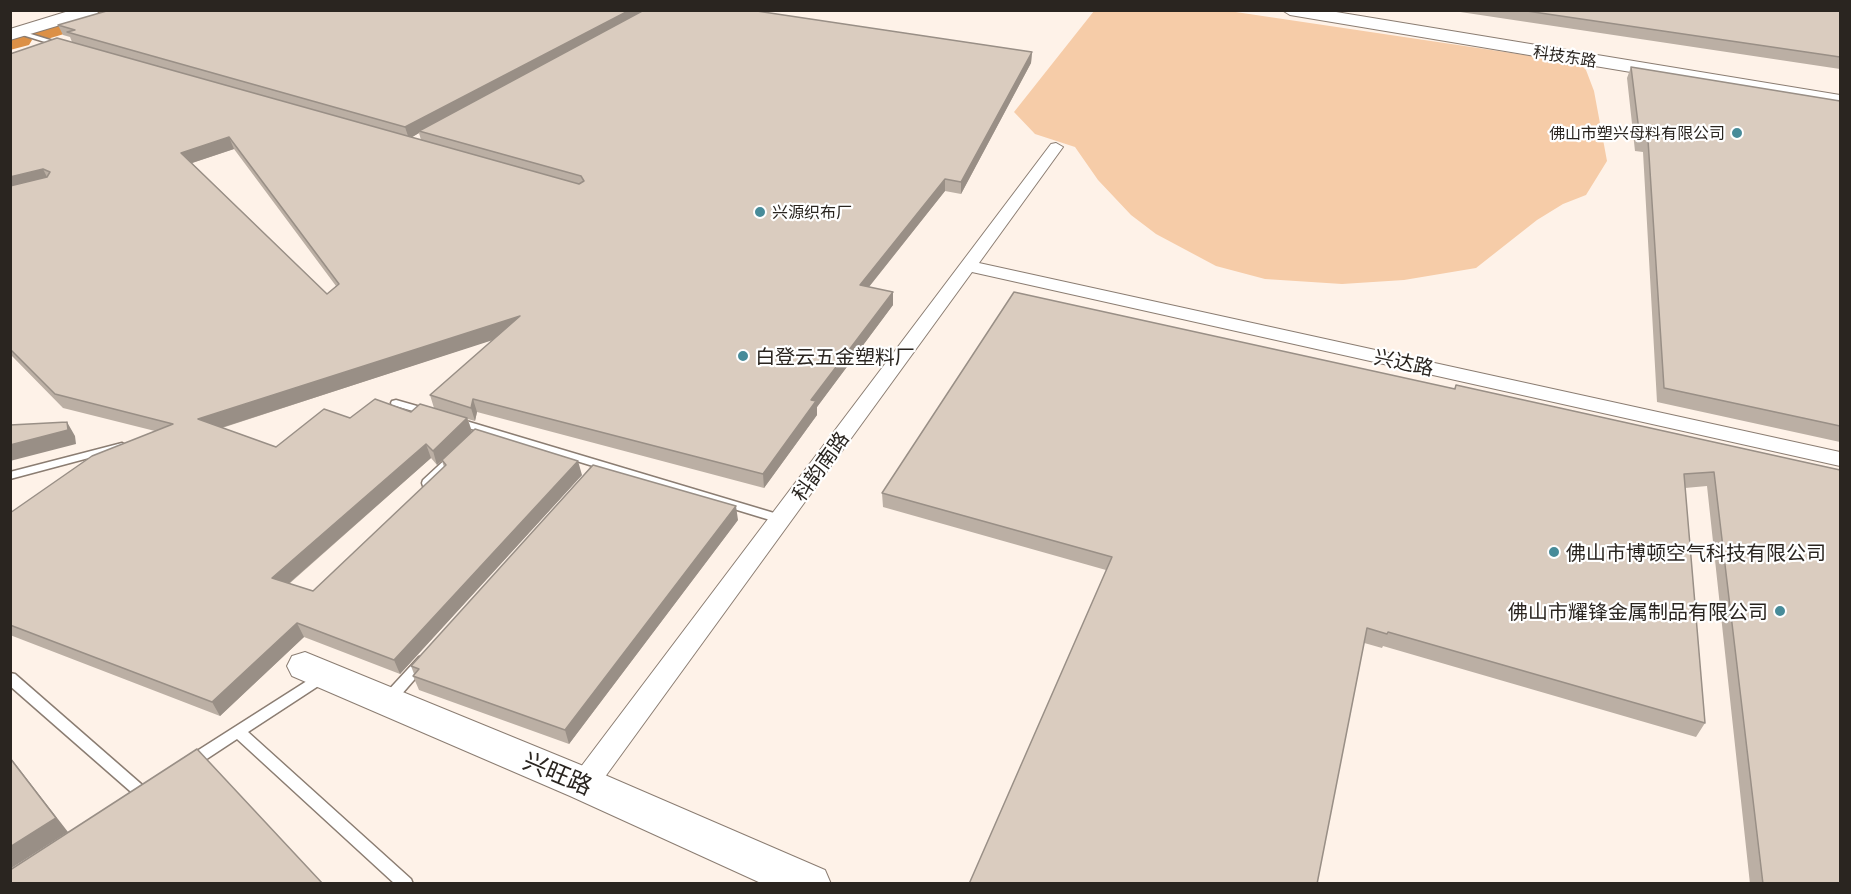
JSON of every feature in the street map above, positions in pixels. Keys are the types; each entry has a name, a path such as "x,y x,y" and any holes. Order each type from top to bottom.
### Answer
{"main road":[{"path":"14,33 91,10"},
{"name":"科技东路","path":"1290,10 1840,101"},
{"path":"1364,10 1840,89"},
{"name":"兴旺路","path":"314,670 584,784 804,882"}],"street":[{"name":"科韵南路","path":"584,784 1056,147"},
{"name":"兴达路","path":"968,266 1840,459"}],"lane":[{"path":"14,33 72,48"},
{"path":"41,51 61,45"},
{"path":"396,403 474,437 600,465 780,519"},
{"path":"417,493 474,437"},
{"path":"10,476 122,446"},
{"path":"584,483 600,465"},
{"path":"387,701 434,649"},
{"path":"181,769 238,731 314,670"},
{"path":"10,678 143,794"},
{"path":"238,731 406,884"}],"shaded area":[{"path":"1094,11 1229,11 1579,63 1586,70 1594,91 1607,161 1586,195 1563,204 1537,220 1476,268 1404,280 1342,284 1265,279 1216,266 1156,234 1131,215 1098,180 1075,147 1035,134 1014,112"}],"building":[{"path":"110,10 630,10 405,127 67,32 75,30 58,25"},
{"path":"644,10 750,10 1032,52 961,182 945,179 860,285 893,292 811,400 816,401 763,474 473,399 471,408 430,395 520,316 198,419 276,447 324,409 350,418 375,399 411,412 420,404 467,418 433,451 426,444 272,578 313,591 446,465 442,460 475,429 578,461 394,660 297,623 212,702 10,625 10,513 92,456 173,424 55,394 10,349 10,186 47,177 50,172 43,169 10,177 10,54 57,38 579,184 584,181 581,176 419,131","holes":["229,137 339,284 327,294 181,153"]},
{"path":"1520,10 1840,10 1840,57"},
{"path":"1631,67 1840,101 1840,426 1664,388 1648,140 1640,139"},
{"path":"1014,292 1455,389 1456,385 1840,470 1840,884 1763,884 1714,472 1684,474 1705,723 1388,632 1387,634 1367,628 1317,884 969,884 1112,557 882,493"},
{"path":"67,422 68,430 10,445 10,425"},
{"path":"593,465 736,506 565,730 413,676 419,669 411,666"},
{"path":"197,749 323,884 10,884 10,870"},
{"path":"10,758 56,818 10,847"}],"waterway":[{"path":"44,33 119,10"},
{"path":"10,43 20,40"}],"place":[{"name":"佛山市塑兴母料有限公司","path":"1737,133"},
{"name":"兴源织布厂","path":"760,212"},
{"name":"白登云五金塑料厂","path":"743,356"},
{"name":"佛山市博顿空气科技有限公司","path":"1554,552"},
{"name":"佛山市耀锋金属制品有限公司","path":"1780,611"}]}
